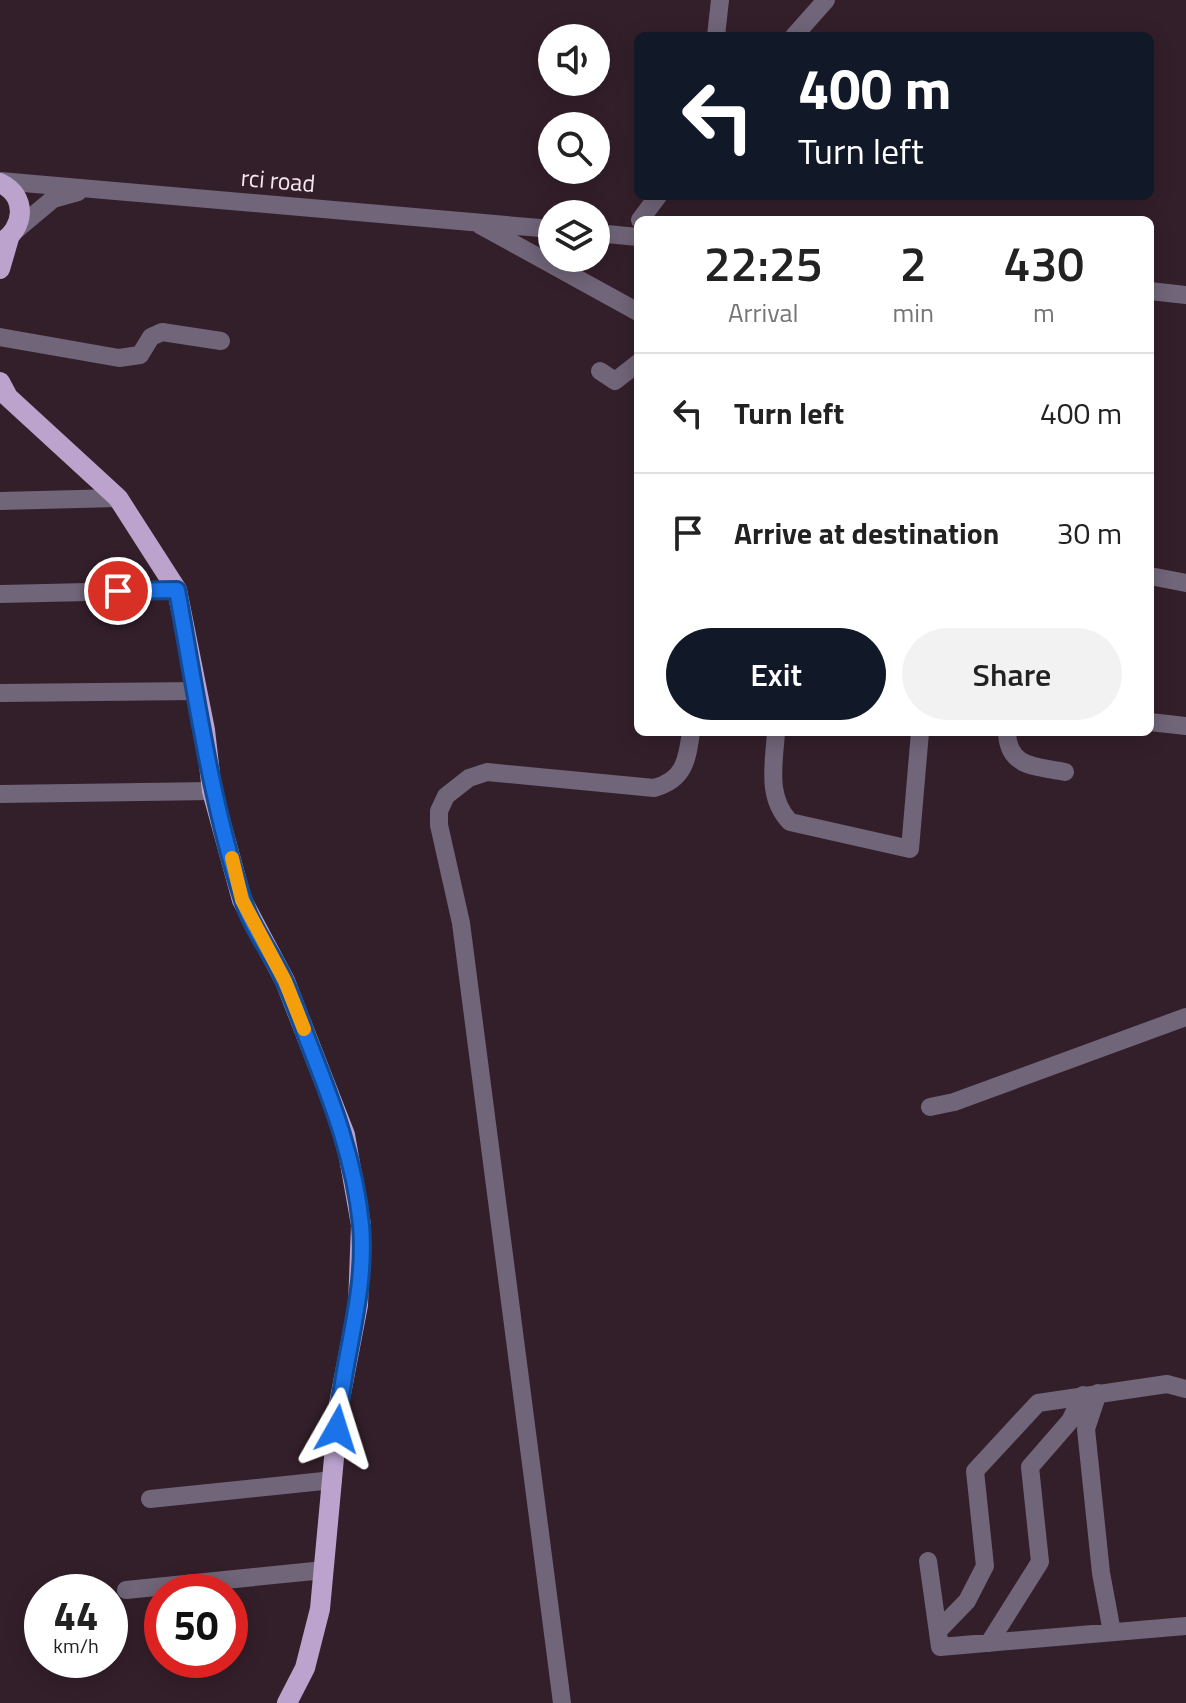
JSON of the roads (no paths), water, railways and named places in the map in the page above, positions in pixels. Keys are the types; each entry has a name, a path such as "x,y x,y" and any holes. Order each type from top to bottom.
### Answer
{"main road":[{"path":"0,182 18,200 21,210 0,269"},
{"path":"3,393 118,498 177,590 212,791 242,900 285,981 345,1135 361,1225 358,1305 339,1404 320,1609 305,1668 287,1703"}],"street":[{"path":"716,32 720,0"},
{"path":"798,32 826,0"},
{"name":"rci road","path":"0,182 538,228"},
{"path":"9,237 53,199 78,191 105,189"},
{"path":"475,222 634,310"},
{"path":"610,232 634,229"},
{"path":"1154,291 1186,295"},
{"path":"0,337 119,358 140,355 151,337 162,332 221,341"},
{"path":"600,371 615,381 634,366"},
{"path":"0,501 118,498"},
{"path":"1154,577 1186,583"},
{"path":"0,594 177,590"},
{"path":"0,693 196,691"},
{"path":"1154,722 1186,726"},
{"path":"562,1703 461,923 439,825 439,811 457,786 487,772 654,788 671,784 683,771 690,736"},
{"path":"776,736 773,786 782,814 790,822 910,849 920,736"},
{"path":"1008,736 1012,756 1018,762 1065,772"},
{"path":"0,794 212,791"},
{"path":"930,1107 954,1102 1186,1017"},
{"path":"938,1631 967,1601 985,1566 975,1471 1038,1403 1167,1384 1186,1389"},
{"path":"1091,1394 1086,1429 1101,1573 1112,1632"},
{"path":"989,1643 1040,1562 1030,1467 1091,1394"},
{"path":"150,1499 333,1480"},
{"path":"928,1561 940,1647 1186,1626"},
{"path":"128,1590 324,1570"}]}
